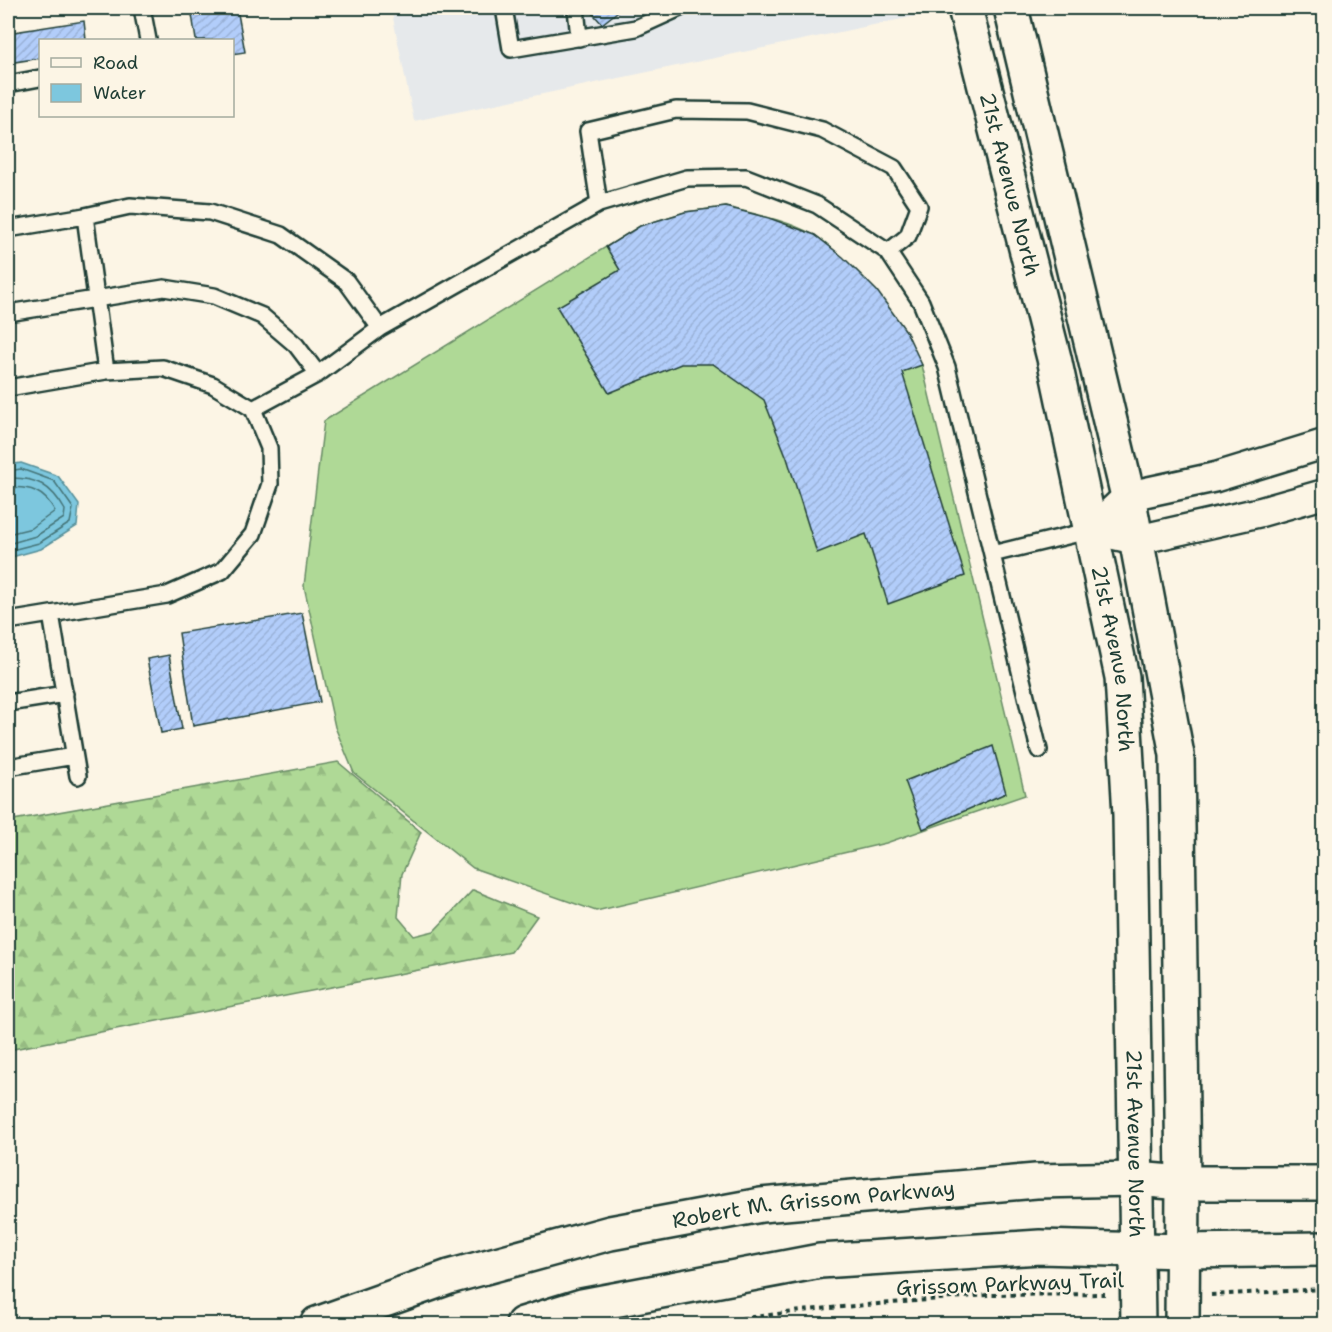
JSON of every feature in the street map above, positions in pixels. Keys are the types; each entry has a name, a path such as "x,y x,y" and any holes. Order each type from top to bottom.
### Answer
{"main road":[{"name":"21st Avenue North","path":"965,8 1040,298 1122,677 1130,815 1138,1309"},
{"name":"21st Avenue North","path":"1011,8 1128,496 1177,755 1183,1183 1182,1310"},
{"name":"Robert M. Grissom Parkway","path":"317,1324 449,1277 610,1233 761,1205 1036,1181 1137,1179 1183,1183 1324,1183"},
{"path":"523,1324 582,1306 819,1261 1040,1247 1182,1251 1324,1249"}],"street":[{"path":"1092,530 1128,496 1216,477 1324,444"},
{"path":"1092,530 1137,540 1261,512 1324,494"}],"lane":[{"path":"142,8 148,39"},
{"path":"504,8 511,49 636,28 680,8"},
{"path":"576,8 579,38"},
{"path":"8,84 39,78"},
{"path":"599,204 588,131 676,110 747,111 822,130 894,168 919,206 908,236 888,252"},
{"path":"253,409 318,374 380,328 599,204 687,178 746,177 817,205 888,252 921,302 947,367 1039,750"},
{"path":"8,229 130,206 210,212 281,235 346,281 380,328"},
{"path":"85,216 106,371"},
{"path":"8,313 164,288 214,296 262,316 296,345 318,374"},
{"path":"8,388 106,371 163,368 213,385 253,409 269,448 270,484 253,534 222,571 167,595 8,621"},
{"path":"992,554 1092,530"},
{"path":"51,614 78,776"},
{"path":"8,703 64,694"},
{"path":"8,767 74,756"}],"path":[{"path":"1182,1310 1324,1288"},
{"name":"Grissom Parkway Trail","path":"697,1324 818,1309 988,1296 1138,1309"}],"shaded area":[{"path":"391,8 942,8 940,11 414,121"}],"green space":[{"path":"726,207 793,225 825,243 850,264 875,290 905,333 922,365 1025,795 886,843 596,911 473,868 354,773 335,727 304,586 324,421 640,226 685,212"},
{"path":"338,762 421,832 402,874 398,917 414,936 434,931 473,890 537,916 511,952 8,1050 8,821"}],"water":[{"path":"21,463 58,476 79,505 77,526 41,549 8,558 8,465"}],"building":[{"path":"191,8 237,8 245,52 234,54 234,39 196,39"},
{"path":"588,8 622,8 602,24"},
{"path":"84,21 86,39 39,39 39,58 8,63 8,33"},
{"path":"726,207 769,218 815,235 843,257 877,291 906,331 922,365 902,372 965,576 888,604 866,534 817,553 787,458 764,400 713,364 681,364 609,393 557,307 620,270 606,247 640,226 685,212"},
{"path":"302,613 320,702 193,726 179,633"},
{"path":"169,655 182,729 161,733 147,659"},
{"path":"993,746 1006,793 923,829 905,781"}]}
